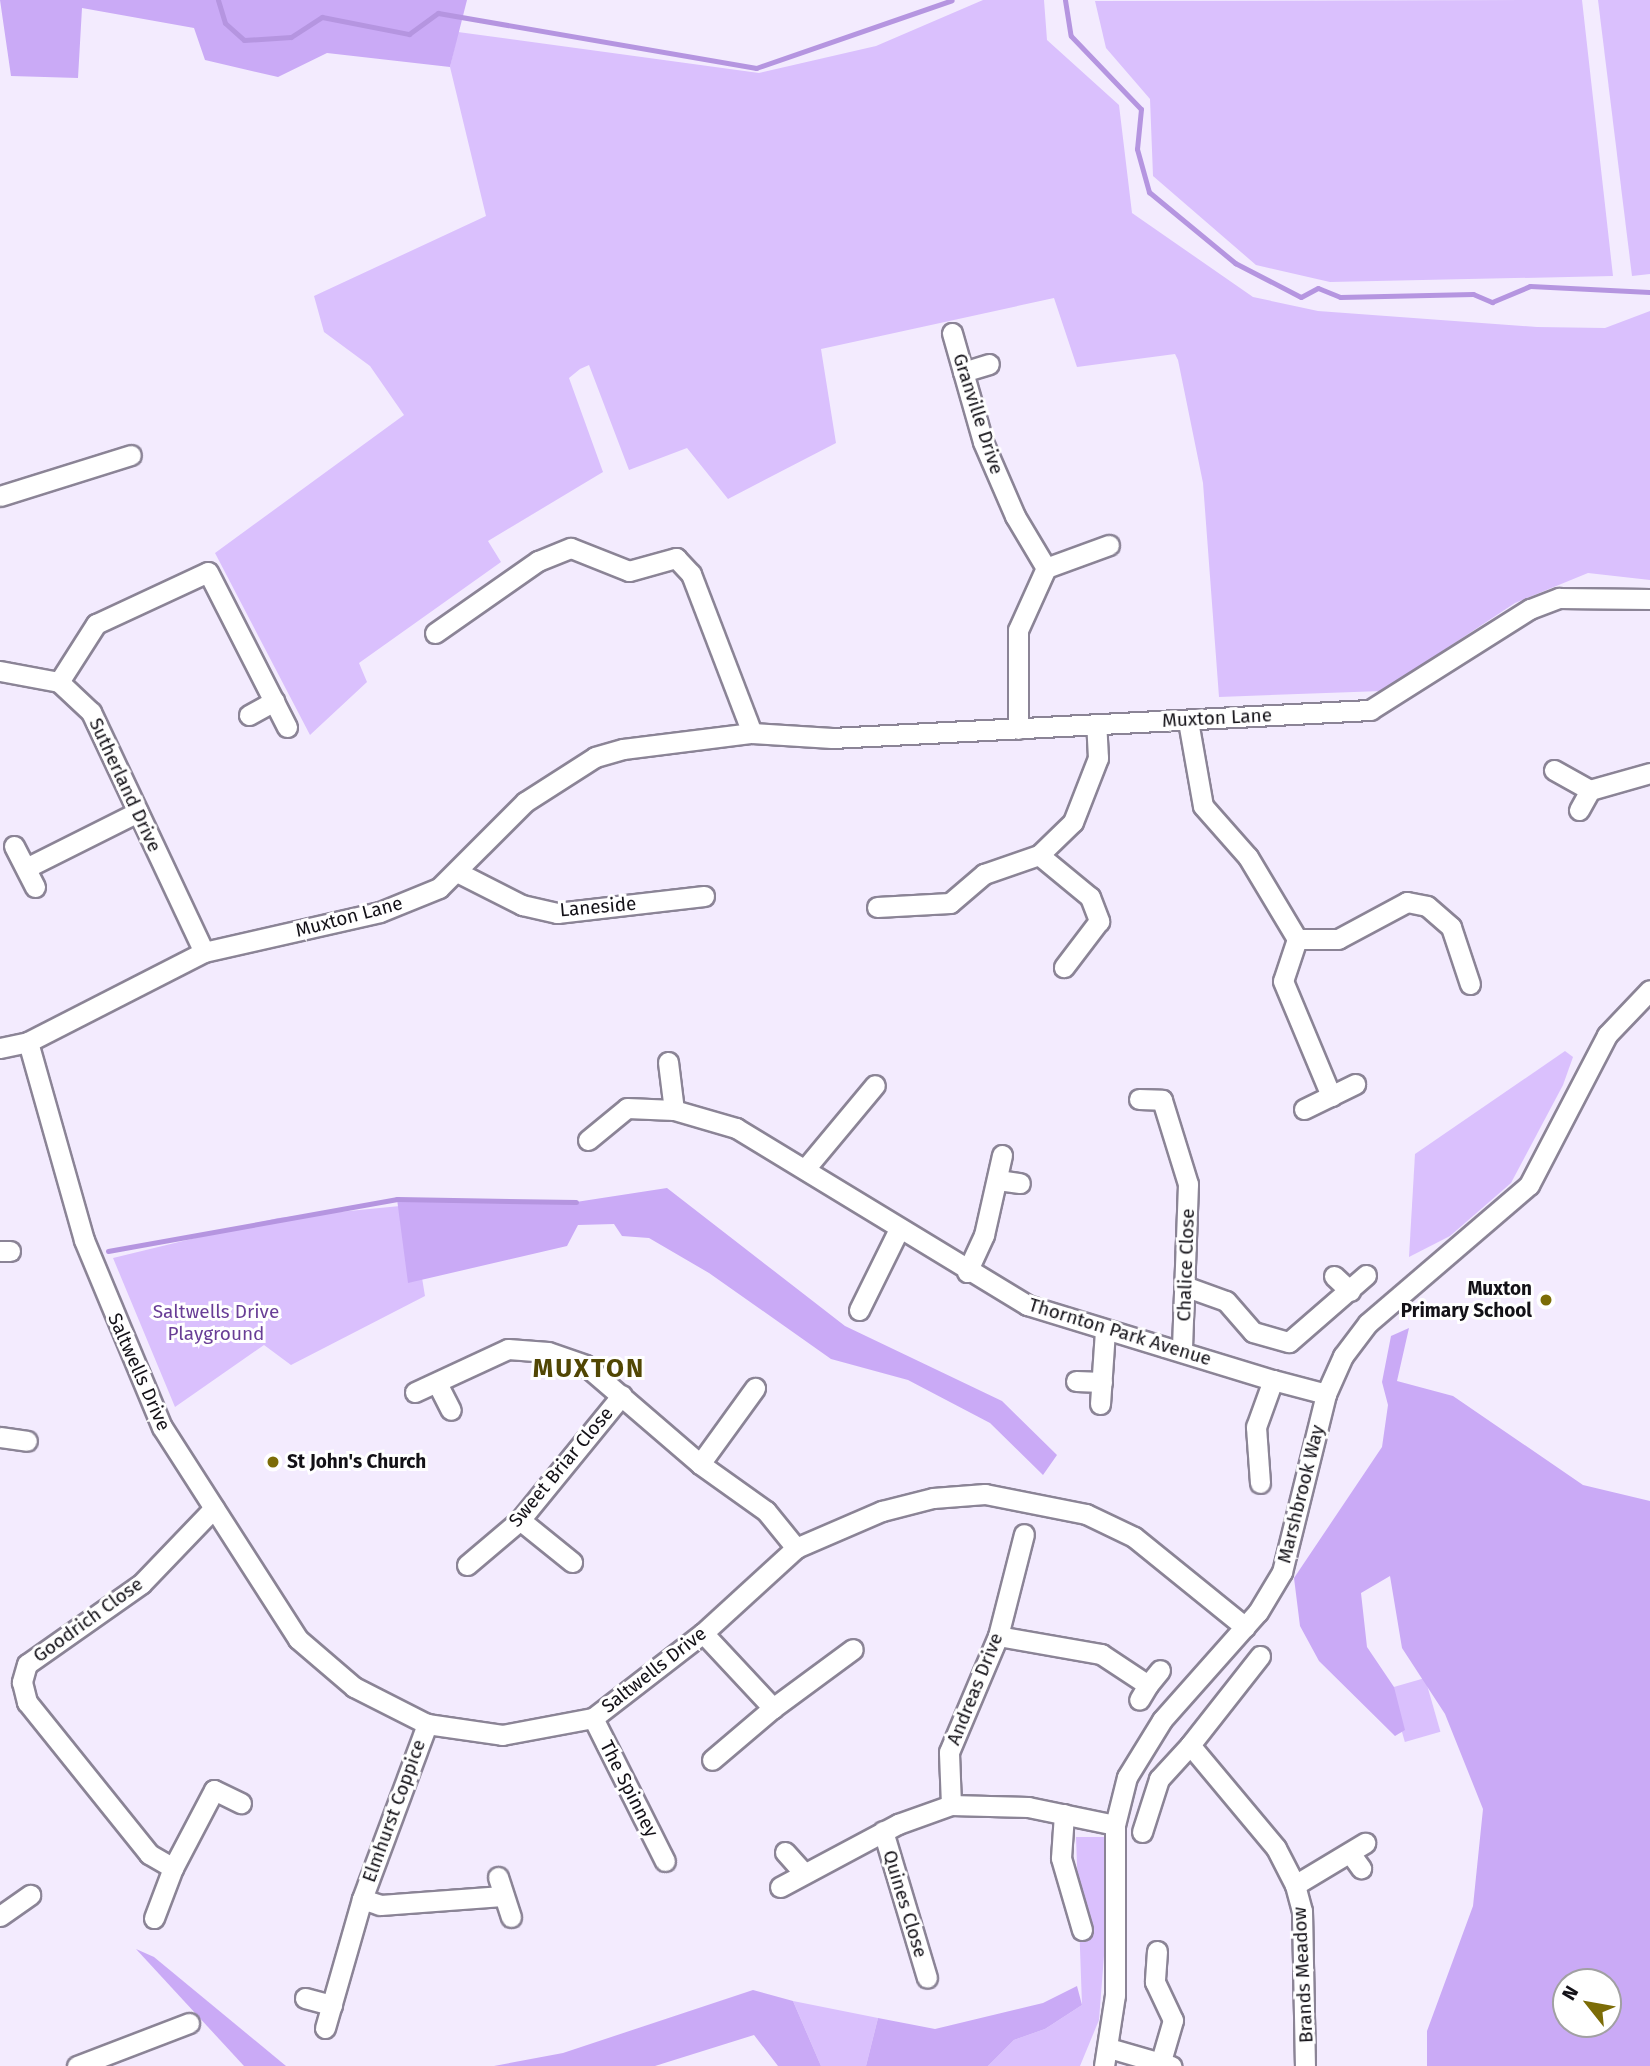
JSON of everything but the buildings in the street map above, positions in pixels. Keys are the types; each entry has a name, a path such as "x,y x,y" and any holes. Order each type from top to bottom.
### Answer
{"street":[{"name":"Granville Drive","path":"952,333 993,466 1046,568"},
{"path":"962,372 989,364"},
{"path":"0,496 106,451 131,455"},
{"path":"1018,729 1018,630 1046,568 1109,545"},
{"path":"435,633 538,561 571,548 629,571 676,558 691,574 752,733"},
{"path":"0,671 59,682 96,624 208,572 287,727"},
{"name":"Muxton Lane","path":"0,1048 28,1042 205,952 380,912 439,888 459,873 525,802 594,758 752,733 832,738 1370,710 1530,609 1559,598 1650,599"},
{"name":"Sutherland Drive","path":"59,682 91,712 205,952"},
{"path":"249,715 274,701"},
{"path":"1188,721 1203,806 1248,857 1297,939 1283,981 1331,1096"},
{"path":"877,907 902,910 950,902 984,874 1039,855 1073,822 1098,758 1096,724"},
{"path":"1554,770 1590,790 1650,773"},
{"path":"1579,810 1590,790"},
{"path":"26,867 138,812"},
{"path":"14,846 36,887"},
{"path":"1039,855 1090,897 1099,921 1064,967"},
{"name":"Laneside","path":"459,873 523,905 556,913 704,896"},
{"path":"1297,939 1338,939 1407,902 1427,906 1451,927 1470,984"},
{"name":"Marshbrook Way","path":"1107,2057 1115,1825 1127,1777 1149,1740 1245,1628 1282,1572 1326,1394 1368,1323 1529,1185 1606,1035 1650,990"},
{"name":"Saltwells Drive","path":"28,1042 84,1240 124,1343 157,1417 298,1639 354,1687 427,1724 502,1735 593,1718 703,1633 796,1548 882,1511 933,1498 1016,1498 1086,1514 1134,1537 1245,1628"},
{"path":"668,1062 674,1110"},
{"path":"1304,1109 1355,1084"},
{"path":"805,1169 875,1085"},
{"name":"Chalice Close","path":"1139,1099 1166,1093 1188,1185 1187,1287 1182,1351"},
{"name":"Thornton Park Avenue","path":"588,1140 627,1108 674,1110 736,1128 967,1272 1027,1304 1105,1330 1326,1394"},
{"path":"967,1272 998,1180 1002,1155"},
{"path":"998,1180 1020,1183"},
{"path":"859,1310 900,1230"},
{"path":"1187,1287 1226,1301 1253,1332 1289,1342 1366,1275"},
{"path":"1334,1276 1350,1291"},
{"path":"1100,1404 1105,1330"},
{"path":"415,1392 508,1349 548,1352 585,1366 700,1464 766,1511 796,1548"},
{"path":"1260,1483 1255,1427 1273,1380"},
{"path":"1076,1381 1102,1381"},
{"path":"438,1383 451,1410"},
{"path":"700,1464 755,1388"},
{"name":"Sweet Briar Close","path":"467,1565 520,1520 622,1395"},
{"path":"0,1437 27,1441"},
{"name":"Goodrich Close","path":"173,1868 149,1854 27,1702 22,1682 27,1664 141,1584 214,1508"},
{"path":"520,1520 572,1562"},
{"name":"Andreas Drive","path":"951,1805 949,1752 998,1636 1024,1534"},
{"path":"703,1633 772,1708"},
{"path":"998,1636 1101,1654 1149,1685"},
{"path":"721,1759 772,1708 853,1650"},
{"path":"1142,1832 1158,1779 1190,1745 1260,1656"},
{"name":"The Spinney","path":"593,1718 665,1861"},
{"name":"Elmhurst Coppice","path":"325,2028 362,1899 427,1724"},
{"name":"Brands Meadow","path":"1190,1745 1276,1848 1295,1885 1302,1911 1305,2066"},
{"path":"154,1918 173,1868 214,1790 241,1802"},
{"path":"780,1887 802,1871 883,1831 951,1805 1064,1814 1115,1825"},
{"path":"1064,1814 1061,1858 1082,1930"},
{"name":"Quines Close","path":"883,1831 927,1978"},
{"path":"785,1852 802,1871"},
{"name":"Brands Meadow","path":"1295,1885 1359,1855"},
{"name":"Elmhurst Coppice","path":"362,1899 380,1905 500,1886 511,1917"},
{"path":"0,1916 30,1895"},
{"path":"1107,2057 1167,2064 1173,2021 1155,1982 1157,1951"},
{"path":"305,1998 332,2005"},
{"path":"77,2066 190,2022"}],"green space":[{"path":"983,0 1044,0 1047,40 1119,105 1132,213 1253,297 1318,311 1537,327 1605,328 1650,311 1650,580 1588,573 1515,603 1382,691 1219,697 1203,483 1178,360 1175,354 1077,367 1054,298 821,349 836,443 728,499 687,448 629,470 589,365 580,369 569,378 603,472 488,541 501,562 359,663 367,682 310,735 215,553 404,415 370,366 324,332 314,296 486,216 450,67 458,32 759,73 876,46"},
{"path":"1582,0 1613,276 1330,282 1256,265 1153,176 1150,99 1106,48 1095,1"},
{"path":"1598,0 1650,0 1650,274 1632,276"},
{"path":"1565,1051 1573,1057 1563,1085 1511,1183 1450,1236 1409,1257 1415,1154"},
{"name":"Saltwells Drive Playground","path":"410,1205 425,1296 291,1365 264,1345 175,1407 113,1258 278,1218"},
{"path":"1425,1678 1440,1732 1405,1742 1389,1688"},
{"path":"1076,1837 1105,1837 1107,1917 1099,2020 1080,2066 988,2066 1014,2040 1045,2029 1082,2005"},
{"path":"793,2001 878,2018 866,2066 821,2066"}],"shaded area":[{"path":"0,0 467,0 450,67 327,53 278,77 205,60 194,28 82,8 78,78 11,76"},
{"path":"667,1188 845,1326 1002,1401 1057,1455 1043,1475 990,1423 908,1380 831,1359 709,1273 649,1238 622,1236 614,1224 578,1225 567,1246 408,1283 397,1199 576,1202"},
{"path":"1409,1328 1397,1381 1453,1396 1583,1485 1650,1501 1650,2066 1427,2066 1427,2031 1473,1906 1483,1809 1445,1714 1402,1648 1390,1576 1361,1593 1367,1647 1394,1687 1405,1730 1395,1736 1319,1661 1300,1626 1294,1578 1382,1447 1388,1405 1382,1382 1391,1336"},
{"path":"136,1949 154,1957 286,2066 244,2066"},
{"path":"1077,1986 1082,2005 1045,2029 1014,2040 988,2066 866,2066 878,2018 935,2029 1043,2003"},
{"path":"753,1990 793,2001 821,2066 778,2066 754,2035 655,2066 494,2066 563,2053"}],"waterway":[{"path":"218,0 225,23 244,40 291,37 322,17 409,34 438,13 756,68 952,0"},
{"path":"1065,0 1071,36 1141,109 1137,149 1149,192 1235,263 1301,297 1318,288 1340,297 1473,294 1492,302 1530,286 1650,292"},
{"path":"108,1251 397,1199 576,1202"}],"place":[{"name":"Muxton Primary School","path":"1546,1300"},
{"name":"St John's Church","path":"273,1462"}],"district":[{"name":"MUXTON","path":"589,1369"}]}
